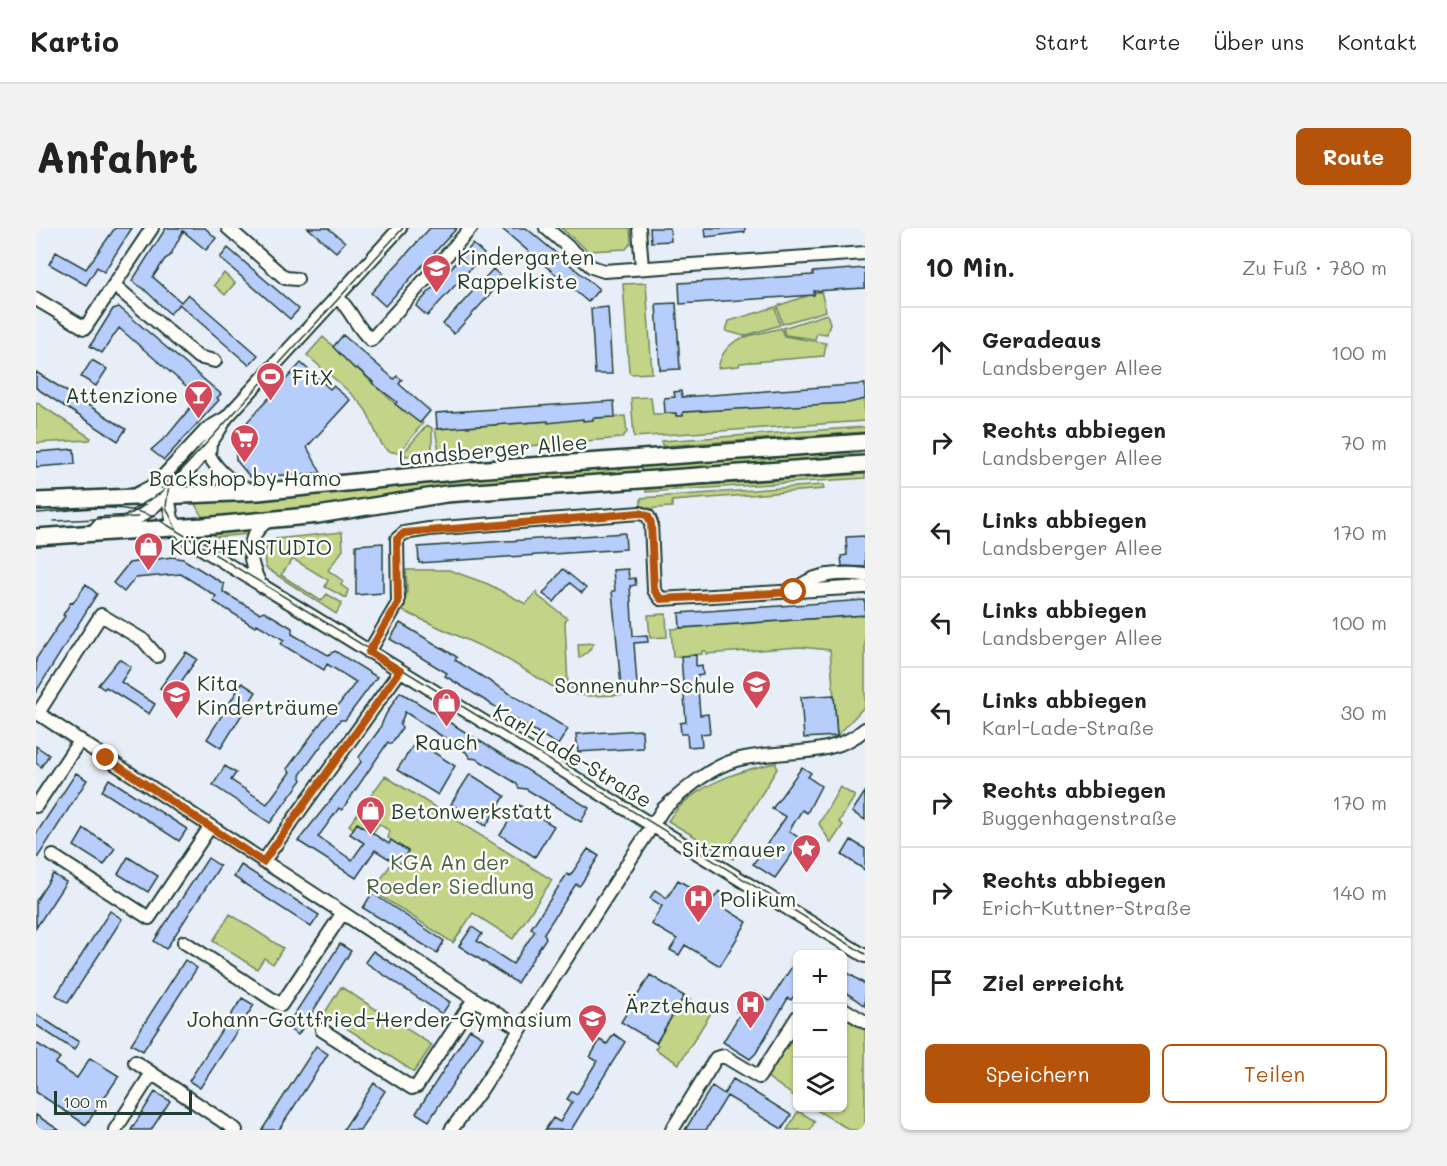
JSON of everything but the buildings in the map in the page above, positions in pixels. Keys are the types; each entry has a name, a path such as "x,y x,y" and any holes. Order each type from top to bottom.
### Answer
{"main road":[{"name":"Landsberger Allee","path":"36,501 258,492 473,470 865,442"},
{"name":"Landsberger Allee","path":"36,537 177,528 318,515 446,494 865,464"}],"street":[{"path":"36,299 85,328 152,228"},
{"path":"228,228 285,278 297,279"},
{"path":"91,534 100,524 127,522 168,496 210,444 226,418 400,228"},
{"path":"337,297 349,308 360,331 371,340 471,228"},
{"path":"546,228 592,267 604,271 865,253"},
{"path":"639,228 642,268"},
{"path":"114,285 198,357 215,361"},
{"path":"124,498 140,494 156,484 207,429 226,418"},
{"path":"210,444 209,455 216,466 233,482 258,492"},
{"path":"168,496 170,514 177,528"},
{"name":"Landsberger Allee","path":"124,498 149,509 177,528"},
{"path":"369,652 398,603 397,539 404,533 640,513 648,516 651,523 654,590 661,599 865,587"},
{"path":"261,587 251,567 249,550 259,526 270,520"},
{"name":"Karl-Lade-Straße","path":"177,528 188,540 261,587 865,956"},
{"path":"794,592 814,577 865,575"},
{"path":"157,656 143,640 101,615 37,712 520,1029"},
{"path":"263,862 400,671"},
{"path":"452,1130 481,1090 663,809 688,788 725,764 771,753 828,748 856,736 865,729"},
{"path":"36,806 80,740"},
{"path":"53,856 149,918 210,827"},
{"path":"184,942 281,1005 342,914"},
{"path":"322,1030 412,1088 417,1086 474,999"},
{"path":"847,1011 865,1022"},
{"path":"672,1130 716,1058 724,1056 759,1077 793,1024"},
{"path":"135,1062 236,1130"},
{"path":"115,1130 148,1079 155,1076"}],"green space":[{"path":"561,228 630,228 631,243 626,249 588,251"},
{"path":"224,273 235,283 225,295 214,285"},
{"path":"646,283 652,373 631,374 629,372 623,284"},
{"path":"821,291 826,311 782,324 777,306"},
{"path":"775,307 780,325 744,336 726,331 729,321"},
{"path":"827,314 830,323 827,334 817,333 815,339 785,335 783,328"},
{"path":"781,328 784,336 826,343 824,356 740,363 739,366 718,368 721,357 733,343"},
{"path":"323,337 402,410 404,409 423,423 400,452 393,452 382,444 365,409 307,355"},
{"path":"651,397 653,414 811,403 811,405 864,399 865,421 634,437 631,398"},
{"path":"36,402 91,438 90,440 36,443"},
{"path":"625,416 627,432 622,438 447,453 439,451 435,429"},
{"path":"427,425 432,428 432,451 429,454 405,456 404,452"},
{"path":"865,427 865,432 662,446 662,441"},
{"path":"865,449 865,452 806,460 642,472 641,465"},
{"path":"637,465 637,472 452,487 300,510 203,519 194,502 297,496 475,477"},
{"path":"865,474 865,478 646,492 646,489"},
{"path":"823,485 824,489 672,501 672,507 641,509 641,498"},
{"path":"251,530 250,534 215,537 213,534"},
{"path":"342,532 343,550 328,570 343,581 341,585 348,590 346,598 325,587 328,580 293,559 281,575 321,601 327,594 342,603 336,614 266,568 265,551 268,544 275,539"},
{"path":"406,570 449,570 488,584 526,604 537,591 538,596 567,618 565,622 568,687 588,692 644,689 645,694 590,696 563,693 500,655 403,611 407,591"},
{"path":"666,614 667,637 650,638 648,615"},
{"path":"865,615 865,706 837,736 830,650 800,647 706,654 706,651 702,651 702,654 673,657 671,629"},
{"path":"594,643 588,652 579,658 578,644"},
{"path":"776,763 777,769 728,849 736,854 733,859 668,821 689,799 716,782 746,770"},
{"name":"KGA An der Roeder Siedlung","path":"385,776 552,880 513,939 473,913 453,943 373,891 391,864 397,868 408,852 388,838 390,831 379,824 373,833 358,823 354,829 349,825"},
{"path":"840,787 855,796 839,822 843,825 831,843 819,824"},
{"path":"230,914 283,948 273,964 264,958 257,969 213,941"},
{"path":"341,987 432,1045 414,1072 320,1011 326,1011"},
{"path":"684,996 711,1013 679,1064 655,1049 658,1045 656,1043"},
{"path":"847,1020 865,1030 865,1130 850,1130 820,1112 847,1112"},
{"path":"793,1032 793,1095 767,1077"},
{"path":"797,1112 815,1121 810,1130 787,1130"}],"tram line":[{"path":"132,510 161,493 403,228"},
{"path":"169,484 166,507 176,529"},
{"path":"36,513 112,508 128,509 156,518 865,954"},
{"path":"54,521 138,517"}],"place":[{"name":"Kindergarten Rappelkiste","path":"436,294"},
{"name":"FitX","path":"271,402"},
{"name":"Attenzione","path":"199,420"},
{"name":"Backshop by Hamo","path":"245,464"},
{"name":"KÜCHENSTUDIO","path":"149,572"},
{"name":"Sonnenuhr-Schule","path":"756,710"},
{"name":"Kita Kinderträume","path":"176,720"},
{"name":"Rauch","path":"446,728"},
{"name":"Betonwerkstatt","path":"370,836"},
{"name":"Sitzmauer","path":"807,874"},
{"name":"Polikum","path":"699,924"},
{"name":"Ärztehaus","path":"751,1030"},
{"name":"Johann-Gottfried-Herder-Gymnasium","path":"593,1044"}],"route":[{"path":"106,758 263,862 278,837 400,671 369,652 398,603 397,539 404,533 429,529 640,513 648,516 651,523 654,590 656,596 661,599 794,592"}]}
